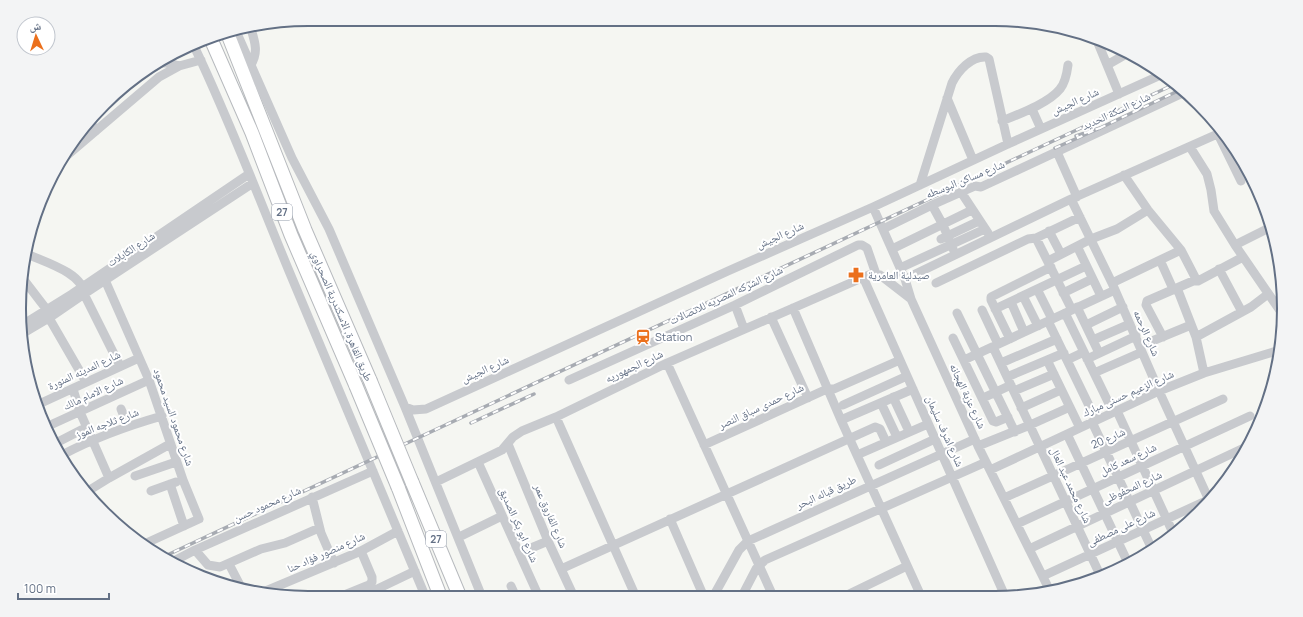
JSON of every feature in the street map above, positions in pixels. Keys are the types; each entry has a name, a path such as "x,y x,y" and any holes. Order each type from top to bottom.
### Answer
{"highway":[{"name":"طريق القاهرة, الاسكندرية الصحراوي","path":"229,38 305,230 370,380 457,591"},
{"name":"طريق القاهرة, الاسكندرية الصحراوي","path":"213,43 252,133 291,235 398,487 438,591"}],"street":[{"path":"250,66 254,59 256,50 252,31"},
{"path":"238,35 292,158 329,229 405,407 480,591"},
{"path":"1099,46 1119,94"},
{"path":"196,50 227,116 249,174 423,591"},
{"path":"920,185 952,84 958,73 966,64 977,58 986,57 990,61 1008,144"},
{"path":"1107,65 1122,57"},
{"path":"80,142 96,131 159,77 179,66 201,60"},
{"path":"169,63 179,66"},
{"path":"1002,121 1032,109 1055,94 1061,88 1068,65"},
{"name":"شارع الجيش","path":"405,407 413,410 426,409 1156,77"},
{"name":"شارع السكة الحديد","path":"1057,152 1179,95"},
{"path":"947,98 973,160"},
{"path":"1032,109 1041,129"},
{"path":"93,126 96,131"},
{"path":"905,279 1074,198 1217,134"},
{"path":"1190,147 1210,181 1214,211 1277,306"},
{"path":"1227,149 1241,181"},
{"name":"شارع مساكن البوسطه","path":"883,229 961,192 975,186 981,187 1057,152"},
{"name":"شارع الرحمه","path":"1057,152 1080,217 1114,286 1159,391 1207,495"},
{"name":"شارع الكابلات","path":"83,290 105,280 207,208 249,174"},
{"path":"1124,175 1148,210 1181,250 1197,281"},
{"name":"شارع الكابلات","path":"27,330 83,290 207,208 253,183"},
{"path":"961,192 991,238"},
{"path":"932,205 943,224 947,240 956,255"},
{"name":"شارع عزبة الهجانه","path":"873,207 905,279 911,299 988,466 1048,586"},
{"path":"892,249 972,210"},
{"path":"1010,339 991,299 992,296 1049,264 1061,254 1091,239 1117,229 1148,210"},
{"path":"936,283 1028,239 1036,238 1080,217"},
{"path":"900,268 947,240 982,225"},
{"path":"1049,231 1061,254"},
{"path":"1235,245 1266,231"},
{"path":"1036,238 1071,310 1085,355 1131,441 1171,529"},
{"name":"شارع الشركه المصريه للاتصالات","path":"569,380 735,306 858,245 862,245 866,248 876,274"},
{"path":"1076,246 1101,296"},
{"path":"969,248 977,263"},
{"path":"964,360 1101,296 1114,286 1181,250"},
{"path":"31,256 76,278 120,366"},
{"path":"1162,337 1146,302 1147,301 1197,281 1243,257"},
{"path":"1160,260 1175,289 1196,337 1204,373"},
{"path":"996,309 1086,266"},
{"path":"1219,270 1242,312"},
{"path":"876,274 880,275 911,299"},
{"name":"شارع الجمهوريه","path":"436,482 502,450 517,434 744,329 863,277 876,274"},
{"name":"شارع اشرف سليمان","path":"863,277 1003,591"},
{"path":"1063,293 1092,279"},
{"name":"شارع محمود السيد محمود","path":"105,280 149,380 176,462 198,519 184,526"},
{"path":"27,285 48,314 86,382"},
{"path":"1037,289 1106,452 1149,544"},
{"path":"1196,337 1261,301 1268,294"},
{"path":"1023,296 1038,326"},
{"path":"1010,302 1024,332"},
{"path":"735,306 744,329"},
{"path":"1086,325 1123,307"},
{"path":"793,308 827,389 919,591"},
{"name":"شارع محمد عبد العال","path":"982,310 996,345 1001,363 1021,408 1098,571"},
{"path":"1071,310 1086,325 1099,353"},
{"path":"957,313 1015,432"},
{"name":"شارع الكابلات","path":"27,323 48,314"},
{"path":"771,317 808,398"},
{"path":"1093,340 1130,324"},
{"path":"1094,374 1162,337 1191,325"},
{"path":"983,398 1011,385 1047,360 1065,356 1099,353 1136,336"},
{"path":"953,338 994,421 995,422 1008,417"},
{"path":"1001,363 1057,338"},
{"name":"شارع الزعيم حسنى مبارك","path":"988,466 1040,447 1159,391 1204,373 1274,354"},
{"name":"شارع المدينه المنورة","path":"42,402 139,358"},
{"name":"شارع حمدى سباق النصر","path":"704,445 827,389 834,389 900,360"},
{"path":"1047,360 1080,428"},
{"path":"667,364 770,591"},
{"path":"1011,385 1054,374"},
{"path":"843,405 907,376"},
{"name":"شارع الامام مالك","path":"51,425 149,380"},
{"path":"72,389 80,412 109,478"},
{"path":"841,420 913,389"},
{"path":"1021,408 1061,390"},
{"path":"893,397 907,427"},
{"name":"شارع 20","path":"1004,498 1223,399"},
{"path":"882,403 897,437"},
{"name":"طريق قباله البحر","path":"716,591 739,550 748,541 942,453 1015,432 1070,407"},
{"path":"121,409 128,426"},
{"name":"شارع ثلاجه الموز","path":"66,453 92,440 128,426 162,416"},
{"name":"شارع سعد كامل","path":"1017,524 1250,416"},
{"path":"556,417 633,591"},
{"path":"857,455 928,424"},
{"path":"59,441 87,427"},
{"path":"561,569 849,438 877,427 880,429 886,442"},
{"path":"1067,434 1126,558"},
{"path":"879,465 935,439"},
{"path":"91,489 170,444"},
{"name":"شارع الفاروق عمر","path":"508,444 548,541 571,591"},
{"name":"شارع المحفوظى","path":"1029,548 1239,451"},
{"path":"135,476 176,462"},
{"name":"شارع ابو بكر الصديق","path":"478,462 536,591"},
{"path":"745,591 758,565 765,560 952,477 988,466"},
{"name":"شارع محمود حسن","path":"178,559 312,497 373,471"},
{"path":"151,491 183,480"},
{"path":"150,541 184,526 170,484"},
{"path":"312,497 319,528 334,563"},
{"name":"شارع على مصطفى","path":"1043,576 1196,506"},
{"path":"458,537 502,516"},
{"path":"670,519 701,591"},
{"path":"195,550 208,565 220,567 261,549 285,542 319,528"},
{"name":"شارع منصور فؤاد حنا","path":"281,590 361,551 398,531"},
{"path":"519,554 548,541"},
{"path":"354,591 369,585 372,582 372,577 361,551"},
{"path":"229,564 238,582"},
{"path":"855,591 907,566"},
{"path":"373,591 415,571"},
{"path":"511,586 513,591"}],"railway":[{"path":"169,554 1169,87"},
{"path":"1100,128 1176,92"},
{"path":"1055,148 1100,128 1076,136"},
{"path":"471,423 534,394"}],"place":[{"name":"صيدلية العامرية","path":"856,275"},
{"name":"Station","path":"643,337"}]}
